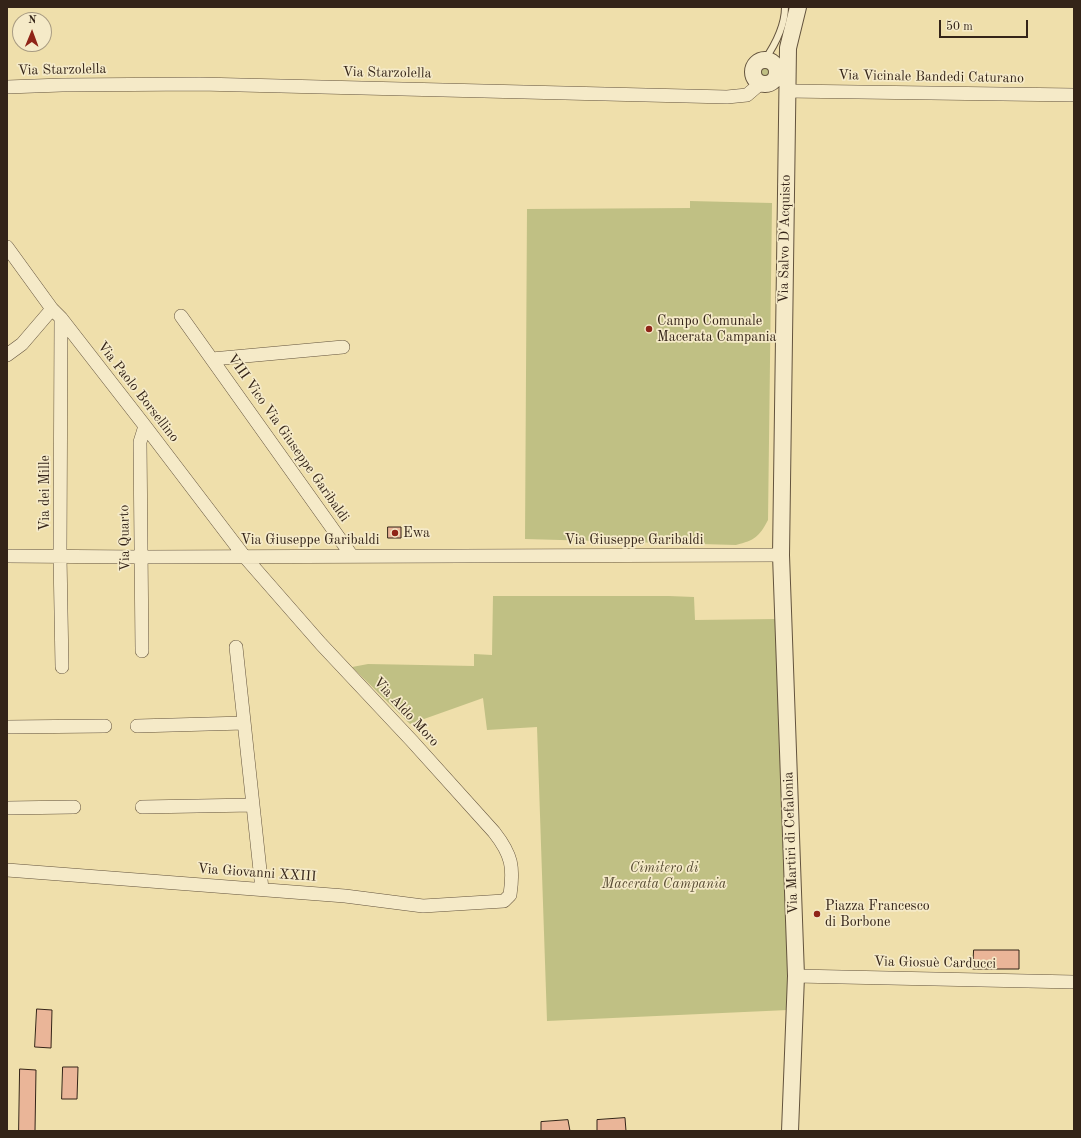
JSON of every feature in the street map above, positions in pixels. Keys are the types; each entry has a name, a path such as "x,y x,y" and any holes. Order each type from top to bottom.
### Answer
{"street":[{"name":"Via Salvo D'Acquisto","path":"780,555 788,48 798,7"},
{"name":"Via Salvo D'Acquisto","path":"769,73 788,48"},
{"name":"Via Starzolella","path":"7,87 200,84 727,97 747,95 769,73"},
{"path":"769,73 787,92"},
{"name":"Via Vicinale Bandedi Caturano","path":"787,92 1074,95"},
{"name":"Via Paolo Borsellino","path":"7,247 56,314 145,426 244,556"},
{"path":"7,354 22,344 56,314"},
{"name":"Via dei Mille","path":"56,314 62,667"},
{"name":"VIII Vico Via Giuseppe Garibaldi","path":"181,316 352,556"},
{"name":"VIII Vico Via Giuseppe Garibaldi","path":"212,359 342,347"},
{"name":"Via Quarto","path":"142,651 140,442 145,426"},
{"name":"Via Giuseppe Garibaldi","path":"7,556 780,555"},
{"name":"Via Martiri di Cefalonia","path":"780,555 796,976 790,1131"},
{"name":"Via Aldo Moro","path":"244,556 321,644 412,741 504,845 510,858 512,880 510,895 504,901"},
{"path":"236,647 262,889"},
{"path":"137,726 244,724"},
{"path":"7,727 105,726"},
{"path":"142,807 253,805"},
{"path":"7,808 74,807"},
{"name":"Via Giovanni XXIII","path":"7,870 345,896 422,906 504,901"},
{"name":"Via Giosuè Carducci","path":"796,976 1074,982"}],"lane":[{"path":"769,73 776,42 782,25 785,7"}],"green space":[{"path":"765,63 771,66 774,72 771,78 765,81 759,78 756,72 759,66"},
{"name":"Campo Comunale Macerata Campania","path":"690,201 772,203 768,520 756,537 736,545 525,539 527,209 690,208"},
{"name":"Cimitero di Macerata Campania","path":"493,596 694,597 695,620 776,619 789,928 788,1010 547,1021 537,727 487,730 483,698 410,724 352,667 368,664 474,666 474,654 492,655"}],"building":[{"path":"388,527 401,527 401,538 388,538"},
{"path":"974,950 1019,950 1019,969 973,969"},
{"path":"37,1009 52,1010 51,1048 35,1047"},
{"path":"63,1067 78,1067 77,1099 62,1099"},
{"path":"20,1069 36,1070 35,1131 19,1131"},
{"path":"625,1118 626,1131 597,1131 597,1120"},
{"path":"568,1120 570,1131 541,1131 541,1122"}],"place":[{"name":"Campo Comunale Macerata Campania","path":"649,329"},
{"name":"Ewa","path":"395,533"},
{"name":"Piazza Francesco di Borbone","path":"817,914"}]}
